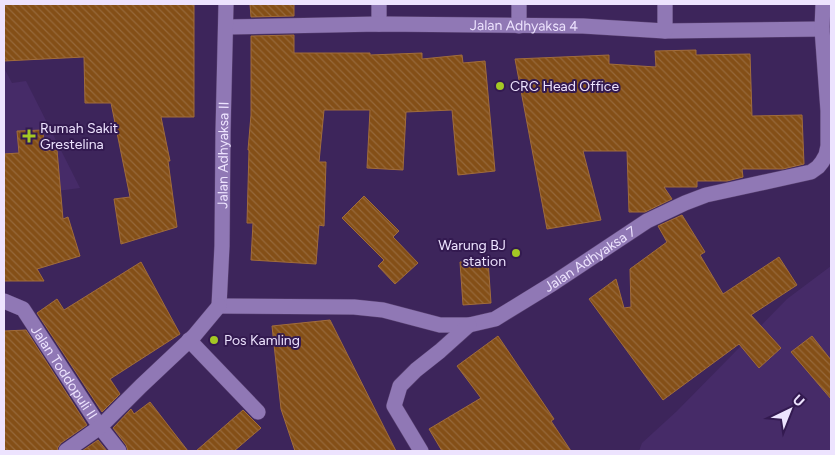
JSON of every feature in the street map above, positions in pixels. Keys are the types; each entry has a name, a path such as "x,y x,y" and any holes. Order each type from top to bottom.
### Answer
{"street":[{"name":"Jalan Adhyaksa II","path":"219,306 222,246 222,132 226,4"},
{"path":"379,4 379,24"},
{"path":"519,4 519,26"},
{"path":"665,4 665,31"},
{"name":"Jalan Adhyaksa 7","path":"219,306 354,307 383,310 440,325 469,325 495,319 647,221 685,202 706,194 811,172 818,167 826,155 828,146 828,111 822,29 823,4"},
{"name":"Jalan Adhyaksa 4","path":"226,28 379,24 583,26 665,31 822,29"},
{"name":"Jalan Toddopuli II","path":"4,301 23,309 100,427 119,451"},
{"path":"66,451 100,427 189,340 219,306"},
{"path":"421,451 394,406 400,386 469,325"},
{"path":"189,340 258,412"}],"shaded area":[{"name":"Rumah Sakit Grestelina","path":"4,68 12,83 26,81 80,188 4,198"},
{"path":"831,266 831,451 639,451 642,443 677,411 787,299"}],"building":[{"path":"4,4 194,4 194,117 161,117 170,161 168,161 177,227 121,244 114,199 130,197 111,103 85,103 84,57 4,61"},
{"path":"250,4 294,4 294,16 251,17"},
{"path":"294,35 294,53 370,53 370,55 422,53 422,59 462,55 463,63 485,61 495,171 458,175 452,110 406,112 403,170 367,168 370,110 324,110 319,162 326,162 324,226 319,225 316,264 251,260 253,223 247,223 248,150 251,115 251,36"},
{"path":"696,50 696,55 750,54 752,116 802,115 804,164 783,169 742,169 743,177 727,181 697,181 697,187 664,187 672,199 645,212 629,212 627,151 583,151 601,220 547,229 515,59 609,55 609,64 656,67 655,51"},
{"path":"43,130 44,151 57,150 63,219 68,217 80,256 37,269 44,281 4,281 4,154 19,153 17,131"},
{"path":"364,196 399,231 393,237 418,263 395,284 378,266 384,260 342,218"},
{"path":"682,215 705,252 700,255 723,294 779,257 797,285 751,315 781,348 759,368 739,344 663,400 589,299 616,279 624,308 631,307 630,269 667,242 658,226"},
{"path":"488,260 491,303 463,305 460,262"},
{"path":"141,262 180,334 110,379 120,394 102,412 37,313 57,299 64,310"},
{"path":"330,320 396,451 295,451 281,409 272,326"},
{"path":"26,330 87,425 61,443 57,451 4,451 4,331"},
{"path":"498,336 554,419 551,421 571,451 442,451 429,429 481,398 457,366"},
{"path":"812,336 831,360 831,399 791,352"},
{"path":"150,402 188,451 128,451 126,445 113,428 131,409 134,414"},
{"path":"243,410 261,428 234,451 196,451"},
{"path":"98,440 107,451 82,451"}],"place":[{"name":"CRC Head Office","path":"500,86"},
{"name":"Rumah Sakit Grestelina","path":"29,136"},
{"name":"Warung BJ station","path":"516,253"},
{"name":"Pos Kamling","path":"214,340"}]}
